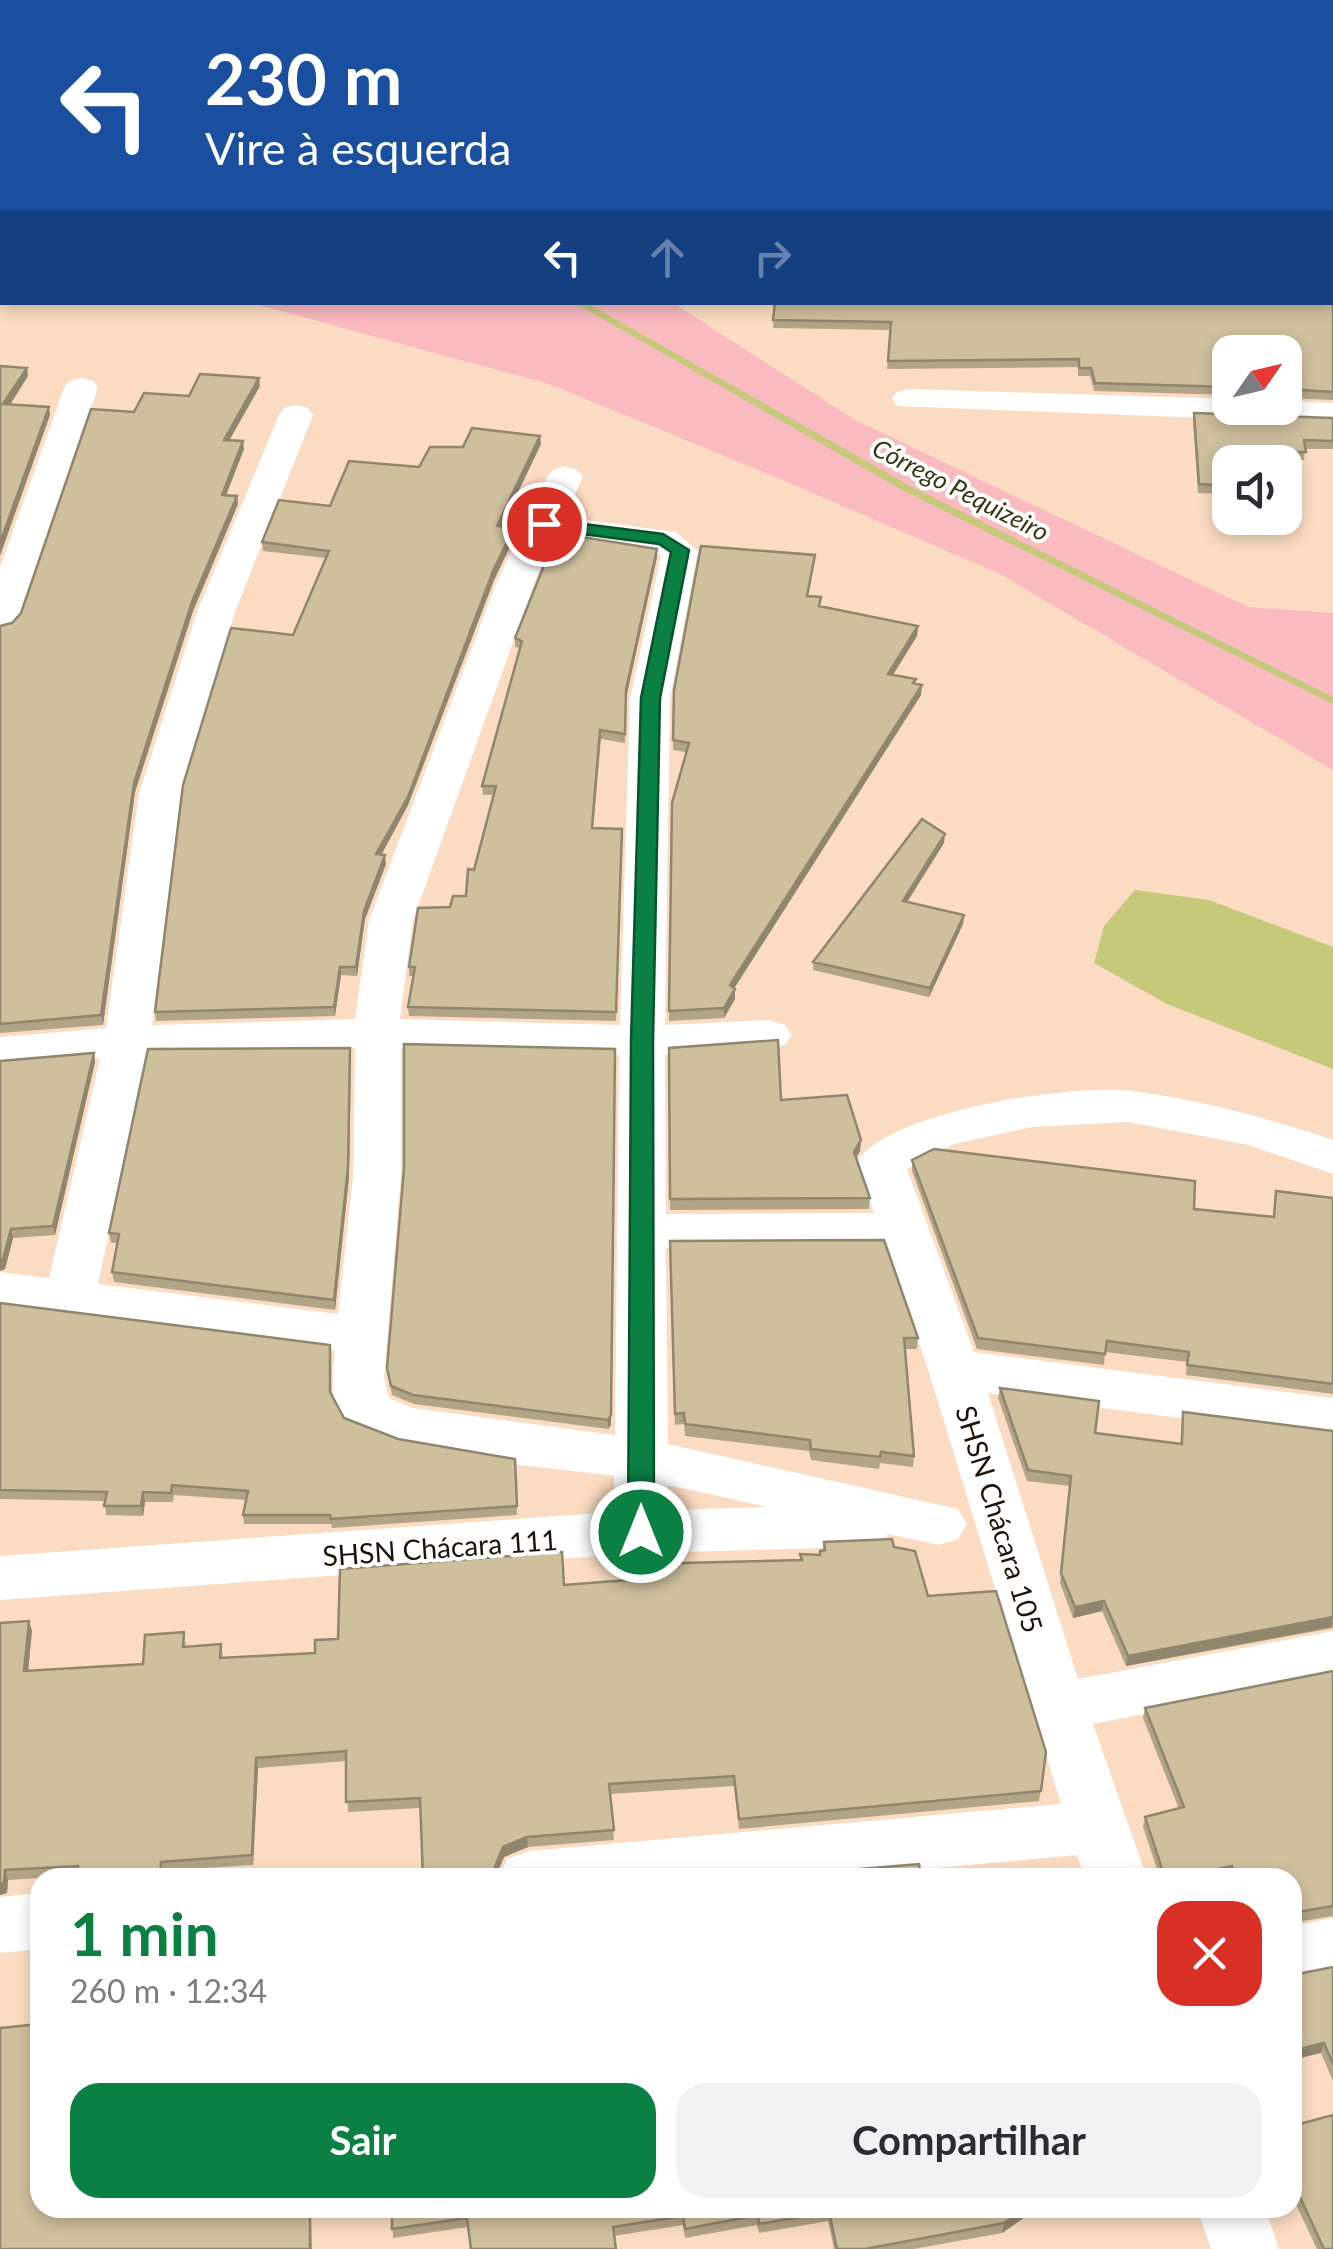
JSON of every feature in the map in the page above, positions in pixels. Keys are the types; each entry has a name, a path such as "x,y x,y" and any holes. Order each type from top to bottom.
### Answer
{"street":[{"path":"0,620 81,388"},
{"path":"909,398 1333,414"},
{"path":"69,1298 96,1192 127,1041 160,794 216,612 296,415"},
{"path":"565,477 516,581 391,920 376,1003 379,1135 358,1378 365,1410 406,1427 641,1459 940,1524"},
{"path":"544,524 663,540 680,550 650,698 642,1041 641,1532"},
{"path":"0,1052 127,1041 377,1034 642,1041 770,1035"},
{"name":"SHSN Chácara 105","path":"1106,1852 954,1369 881,1162 940,1131 1032,1111 1128,1106 1257,1131 1333,1158"},
{"path":"642,1231 905,1230"},
{"path":"0,1290 361,1336"},
{"path":"954,1369 1333,1418"},
{"name":"SHSN Chácara 111","path":"0,1578 641,1532 1001,1524"},
{"path":"1058,1707 1333,1654"},
{"path":"751,1868 1106,1852"},
{"path":"0,1924 30,1922"},
{"path":"1302,1952 1333,1946"},
{"path":"1234,2218 1245,2249"}],"shaded area":[{"path":"258,305 676,305 855,420 1248,607 1333,613 1333,770 998,573 549,384"},
{"path":"1135,890 1209,900 1333,947 1333,1069 1167,1004 1094,963 1104,926"}],"building":[{"path":"775,305 1333,305 1333,392 1302,390 1302,335 1212,335 1212,386 1095,383 1091,368 1079,368 1079,359 888,361 891,322 773,320"},
{"path":"0,366 27,368 3,404 49,407 0,543"},
{"path":"200,374 259,378 224,440 243,441 222,495 237,496 192,602 134,783 101,1015 0,1024 0,626 12,623 21,613 91,409 134,412 144,393 189,396"},
{"path":"1194,413 1212,414 1212,425 1302,425 1302,417 1333,418 1333,441 1304,440 1306,452 1302,452 1302,445 1212,445 1212,485 1199,484"},
{"path":"472,428 540,436 497,526 514,528 493,571 408,797 376,854 385,855 364,911 356,967 340,967 334,1007 155,1012 183,785 231,628 293,635 329,551 262,542 279,500 330,506 349,461 419,467 430,447 463,447"},
{"path":"557,533 657,549 626,690 625,734 600,730 592,828 622,829 616,1012 408,1007 415,967 409,967 418,908 450,907 453,896 466,896 468,869 474,870 496,786 482,786 522,641 515,638"},
{"path":"701,546 815,555 807,596 821,597 819,606 918,626 888,674 916,679 913,683 922,685 730,985 735,989 724,1008 669,1011 672,803 689,743 673,740 674,690"},
{"path":"922,819 945,834 903,901 964,915 930,988 813,962"},
{"path":"778,1040 781,1100 847,1095 861,1140 854,1152 870,1198 670,1199 669,1048"},
{"path":"404,1044 615,1049 608,1420 413,1395 391,1386 387,1368 404,1168"},
{"path":"350,1048 348,1167 334,1300 112,1272 119,1234 109,1233 148,1049"},
{"path":"94,1053 53,1226 11,1229 0,1260 0,1061"},
{"path":"934,1149 1195,1181 1194,1209 1274,1217 1276,1191 1333,1198 1333,1384 1187,1365 1189,1352 1107,1341 1105,1354 978,1338 912,1160"},
{"path":"884,1240 918,1338 904,1338 914,1456 881,1452 880,1457 811,1449 810,1440 685,1424 684,1413 675,1414 670,1241"},
{"path":"0,1303 330,1345 330,1392 344,1418 398,1439 515,1459 517,1506 331,1519 330,1515 243,1515 248,1491 172,1485 171,1493 143,1492 141,1506 104,1506 107,1492 0,1490"},
{"path":"1000,1388 1099,1401 1095,1433 1182,1444 1183,1412 1333,1431 1333,1617 1128,1656 1104,1601 1075,1607 1061,1573 1071,1476 1028,1470"},
{"path":"892,1539 894,1547 915,1551 928,1596 996,1591 1046,1752 1041,1791 739,1819 734,1776 609,1784 614,1830 527,1837 503,1847 494,1868 423,1868 420,1798 346,1802 346,1751 256,1758 252,1855 161,1862 161,1868 78,1866 5,1870 4,1883 0,1884 0,1623 29,1621 24,1671 143,1664 145,1635 184,1632 183,1647 221,1644 220,1658 315,1653 315,1640 338,1639 340,1569 562,1552 564,1585 641,1579 641,1564 802,1560 800,1554 820,1555 825,1550 824,1542"},
{"path":"1333,1671 1333,1906 1302,1911 1302,1868 1162,1868 1145,1817 1184,1807 1145,1708"},
{"path":"919,1864 920,1868 872,1868"},
{"path":"1333,1967 1333,2064 1324,2043 1302,2048 1302,1973"},
{"path":"30,2025 30,2218 310,2218 310,2249 0,2249 0,2028"},
{"path":"1333,2115 1333,2249 1324,2249 1302,2202 1302,2123"},
{"path":"392,2218 467,2218 392,2229"},
{"path":"467,2218 670,2218 613,2227 616,2249 471,2249"},
{"path":"683,2218 742,2218 685,2229"},
{"path":"758,2218 794,2218 759,2224"},
{"path":"830,2218 1012,2218 1004,2223 865,2249 837,2249"}],"waterway":[{"name":"Córrego Pequizeiro","path":"582,305 908,489 1333,701"}],"route":[{"path":"544,524 663,540 680,550 650,698 642,1041 641,1532"}]}
